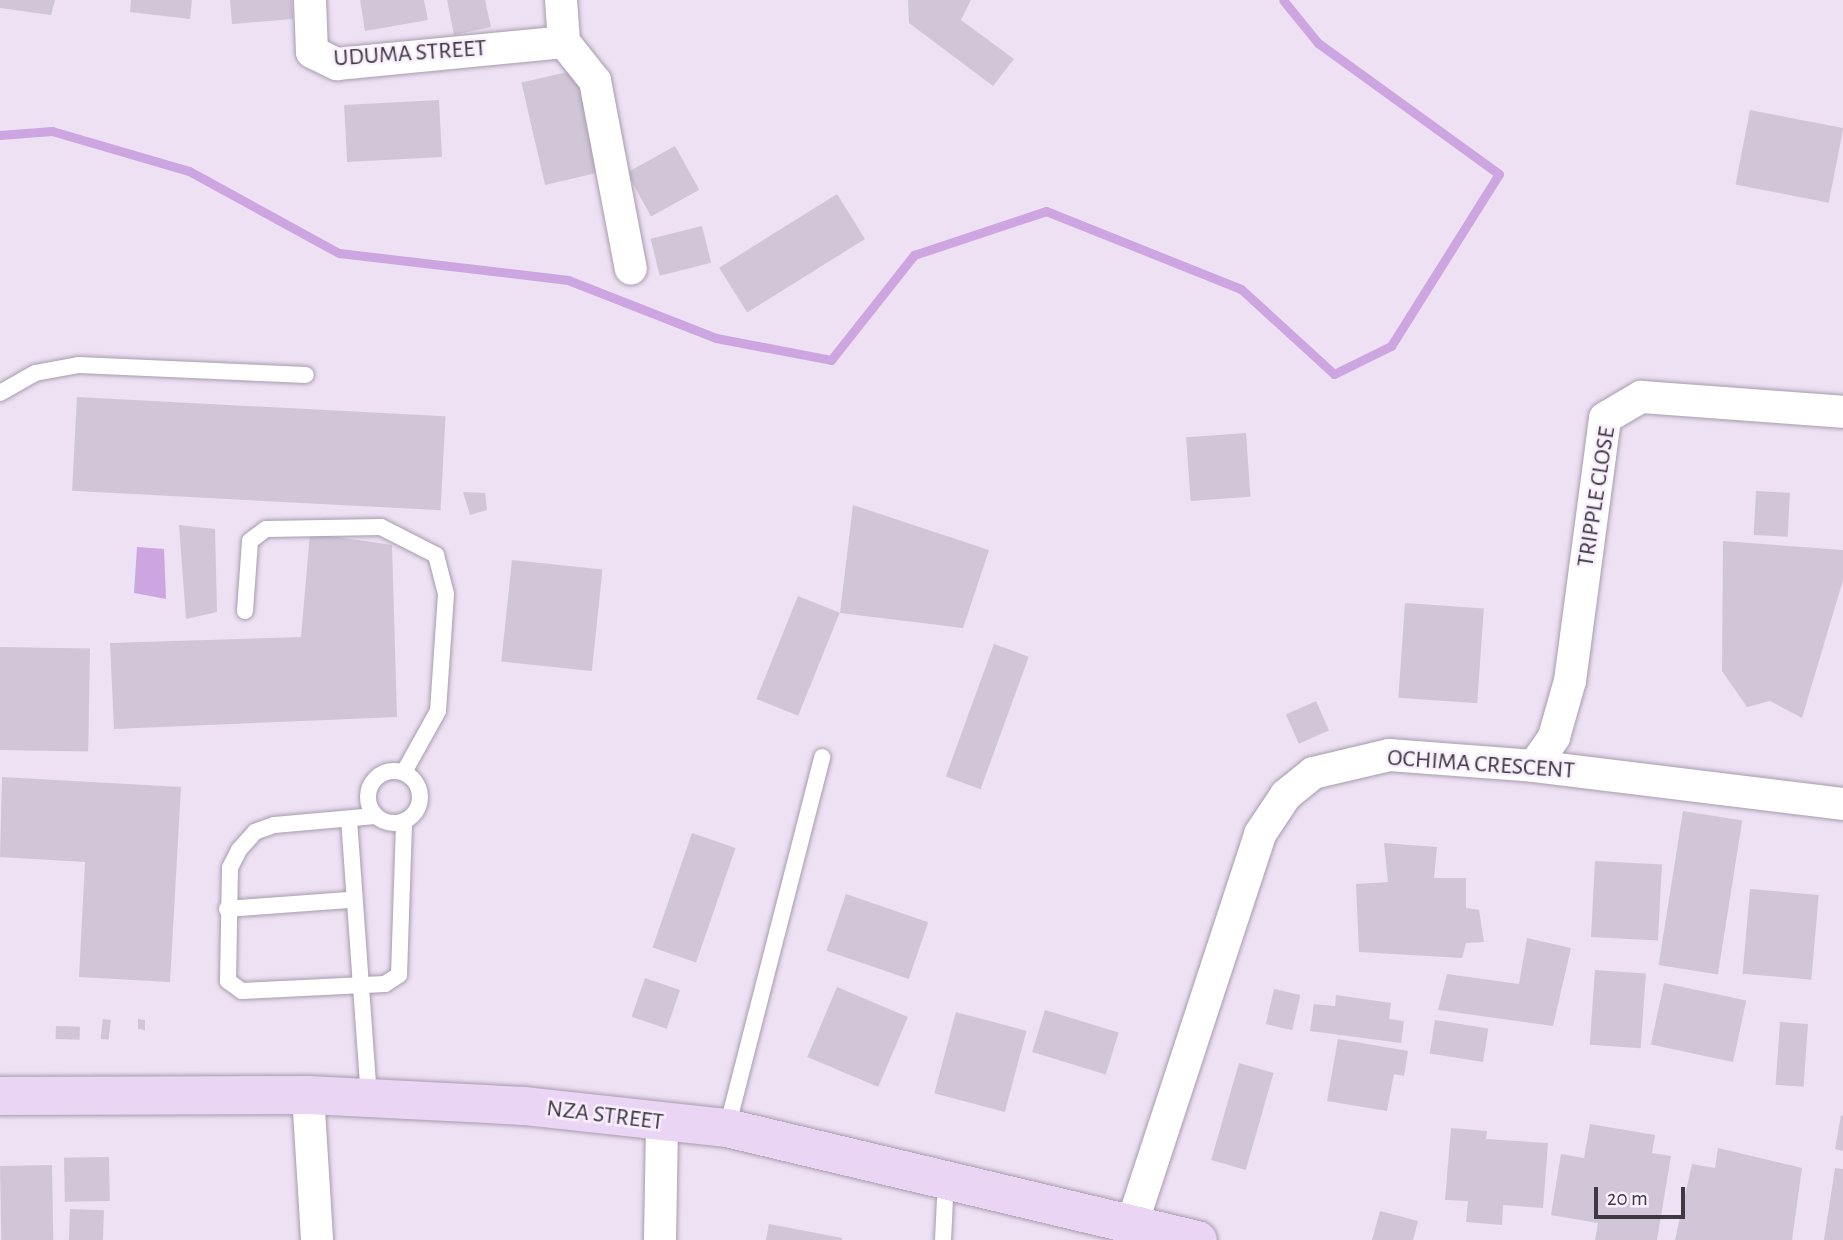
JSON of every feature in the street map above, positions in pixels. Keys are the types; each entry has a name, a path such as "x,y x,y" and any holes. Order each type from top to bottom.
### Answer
{"street":[{"name":"UDUMA STREET","path":"310,0 312,52 322,61 564,42"},
{"path":"561,0 564,42 595,80 631,269"},
{"name":"TRIPPLE CLOSE","path":"1534,766 1554,737 1570,681 1605,418 1641,397 1843,412"},
{"name":"OCHIMA CRESCENT","path":"1133,1221 1260,834 1286,796 1313,774 1389,755 1534,766 1843,804"},
{"path":"308,1095 317,1240"},
{"name":"NZA STREET","path":"0,1096 308,1095 524,1106 727,1128 946,1175 1133,1221 1198,1240"},
{"path":"660,1240 662,1123"}],"lane":[{"path":"0,393 35,373 79,365 306,375"},
{"path":"245,611 250,541 266,529 381,527 436,555 446,594 438,711 404,772"},
{"path":"727,1128 822,757"},
{"path":"375,816 369,786 384,772 404,772"},
{"path":"404,772 421,796 404,821 399,975 385,984 242,992 228,981 224,965 230,868 255,832 375,816 404,821"},
{"path":"349,818 351,900 369,1098"},
{"path":"227,909 351,900"},
{"path":"943,1240 946,1175"}],"shaded area":[{"path":"137,547 164,549 166,599 134,593"}],"building":[{"path":"0,0 55,0 51,15 0,8"},
{"path":"131,0 192,0 190,19 130,12"},
{"path":"230,0 292,0 293,19 232,24"},
{"path":"360,0 424,0 428,20 365,31"},
{"path":"447,0 485,0 491,27 454,35"},
{"path":"908,0 971,0 961,20 1014,59 993,86 909,23"},
{"path":"576,70 600,172 545,185 521,83"},
{"path":"439,100 442,157 347,162 344,105"},
{"path":"1750,110 1843,128 1829,203 1735,185"},
{"path":"675,146 699,190 651,216 627,173"},
{"path":"837,194 865,239 747,313 719,268"},
{"path":"702,226 711,263 660,276 651,239"},
{"path":"77,397 445,416 441,510 72,491"},
{"path":"1246,433 1250,497 1191,501 1186,437"},
{"path":"1756,491 1790,493 1788,537 1754,535"},
{"path":"463,492 485,493 487,510 470,515"},
{"path":"853,505 989,550 963,628 840,613"},
{"path":"179,525 215,529 217,612 186,619"},
{"path":"310,533 392,545 397,717 114,729 110,643 301,637"},
{"path":"1723,541 1843,550 1843,580 1802,718 1770,701 1747,707 1722,671"},
{"path":"512,560 603,570 592,671 501,661"},
{"path":"798,596 840,613 798,716 756,699"},
{"path":"1405,603 1484,609 1477,703 1398,698"},
{"path":"994,644 1029,657 981,789 946,776"},
{"path":"0,647 90,649 88,752 0,750"},
{"path":"1316,701 1329,730 1299,744 1286,714"},
{"path":"2,777 181,787 170,982 79,977 85,862 0,857"},
{"path":"1683,811 1742,820 1718,974 1659,965"},
{"path":"692,833 735,848 696,962 653,947"},
{"path":"1384,843 1437,847 1434,878 1466,878 1466,908 1479,910 1484,942 1466,943 1462,958 1359,952 1356,884 1388,882"},
{"path":"1595,861 1662,865 1658,940 1591,937"},
{"path":"1750,889 1819,895 1811,980 1743,974"},
{"path":"846,894 928,922 909,979 826,951"},
{"path":"1527,938 1571,948 1553,1026 1438,1010 1447,974 1519,984"},
{"path":"1595,970 1646,974 1641,1048 1590,1045"},
{"path":"645,978 680,990 667,1029 632,1017"},
{"path":"1664,983 1746,1000 1733,1062 1651,1045"},
{"path":"837,987 908,1017 878,1087 807,1057"},
{"path":"1274,989 1300,995 1292,1030 1266,1024"},
{"path":"1336,995 1391,1003 1389,1019 1404,1021 1401,1043 1310,1031 1314,1004 1335,1006"},
{"path":"1045,1010 1119,1033 1106,1075 1032,1052"},
{"path":"956,1012 1027,1031 1005,1112 934,1093"},
{"path":"103,1019 111,1020 109,1040 101,1039"},
{"path":"138,1019 145,1020 145,1030 138,1029"},
{"path":"1435,1020 1488,1028 1483,1062 1430,1054"},
{"path":"1780,1022 1808,1024 1804,1087 1776,1085"},
{"path":"56,1026 80,1027 80,1040 56,1039"},
{"path":"1338,1039 1408,1051 1404,1076 1394,1074 1387,1111 1327,1101"},
{"path":"1239,1063 1274,1073 1246,1170 1211,1160"},
{"path":"1841,1115 1843,1116 1843,1151 1835,1149"},
{"path":"1590,1124 1655,1135 1652,1153 1671,1156 1657,1240 1595,1240 1598,1223 1551,1215 1561,1154 1584,1158"},
{"path":"1451,1128 1487,1131 1486,1139 1548,1143 1543,1208 1503,1205 1502,1225 1466,1222 1468,1201 1445,1200"},
{"path":"1718,1148 1802,1168 1792,1240 1675,1240 1692,1164 1715,1168"},
{"path":"109,1157 110,1201 65,1202 64,1158"},
{"path":"52,1165 53,1240 1,1240 0,1166"},
{"path":"1835,1168 1843,1169 1843,1240 1824,1240"},
{"path":"70,1209 104,1210 103,1240 69,1240"},
{"path":"1380,1211 1418,1221 1413,1240 1372,1240"},
{"path":"769,1224 842,1238 842,1240 766,1240"}],"waterway":[{"path":"0,135 52,131 189,171 339,253 568,280 716,338 831,360 914,255 1046,211 1241,289 1334,374 1391,346 1499,174 1318,43 1283,0"}]}
